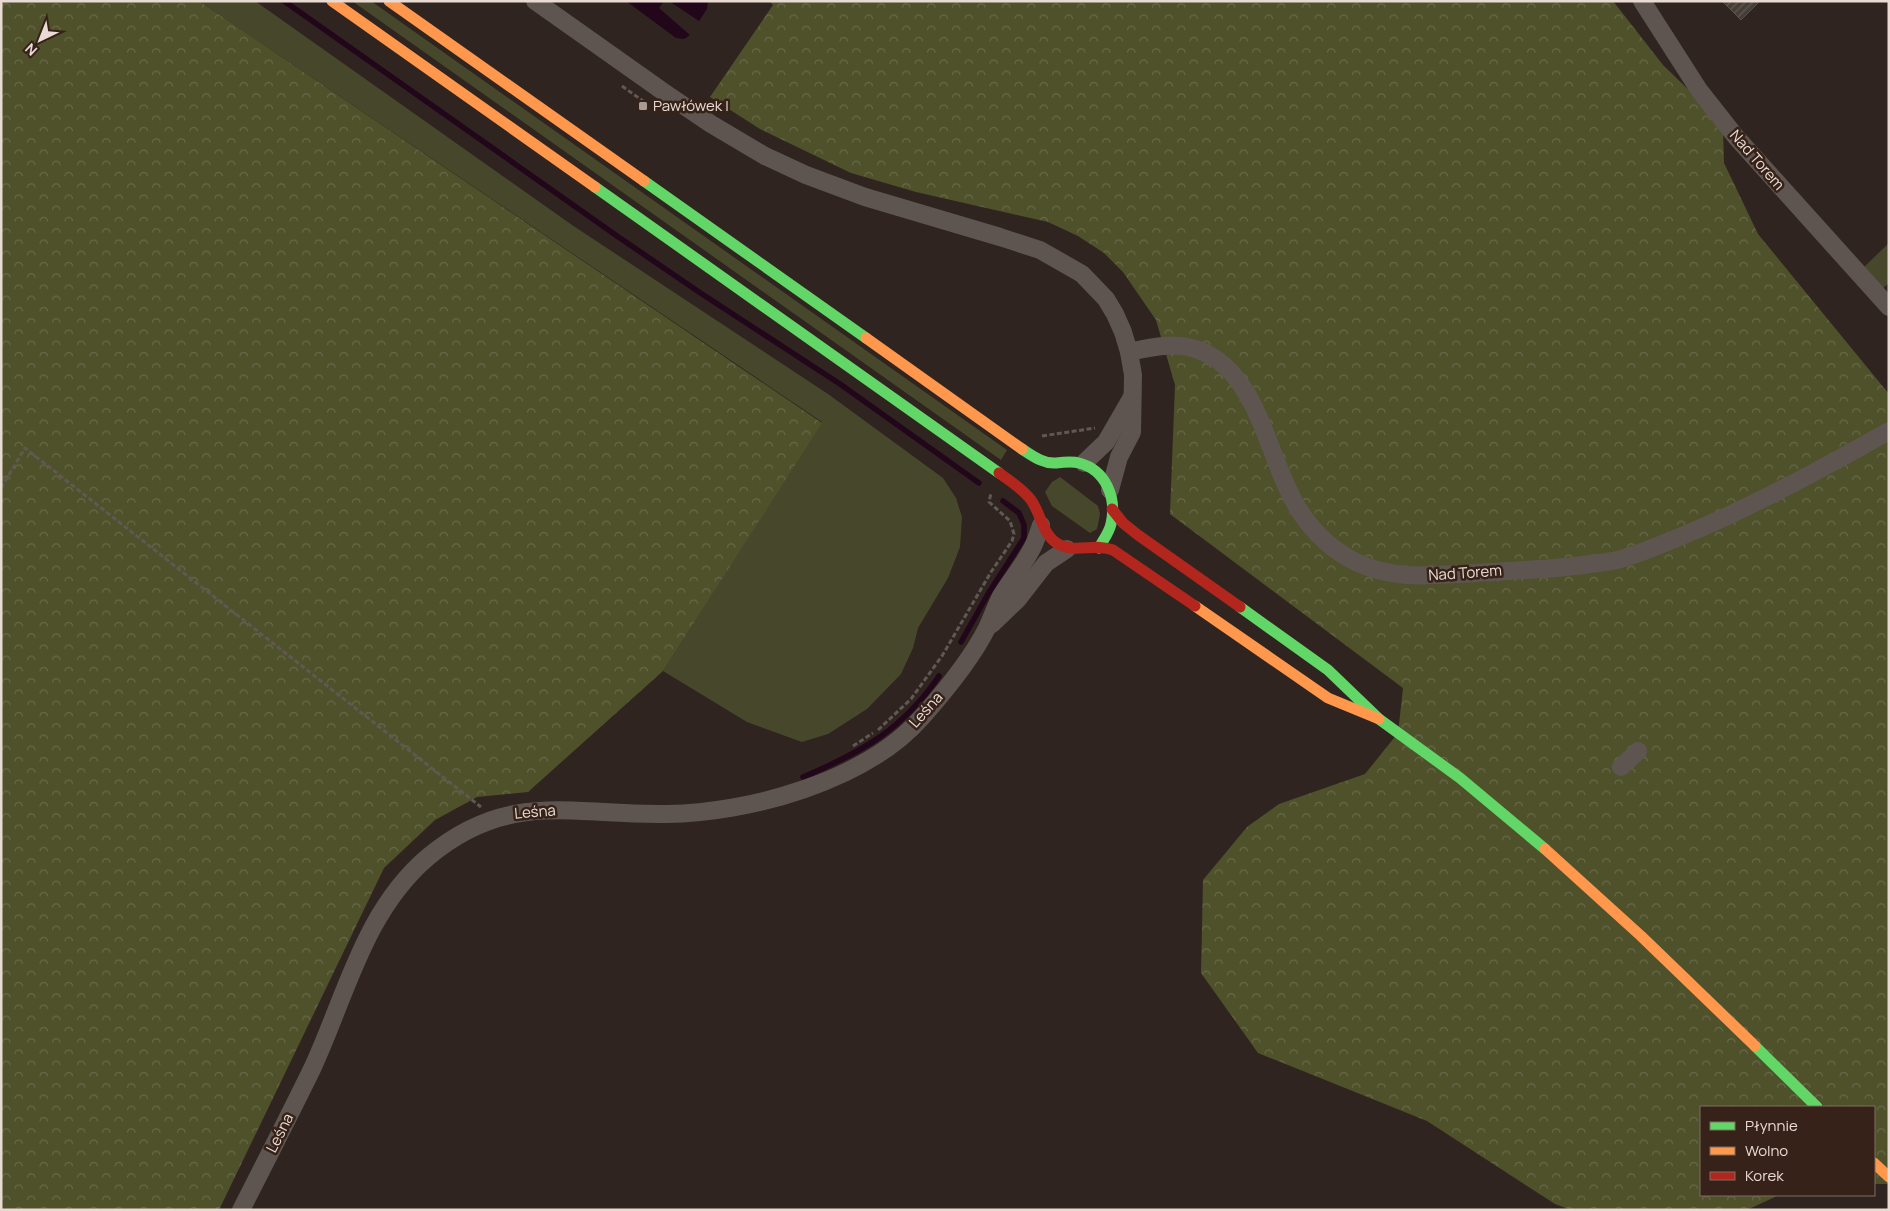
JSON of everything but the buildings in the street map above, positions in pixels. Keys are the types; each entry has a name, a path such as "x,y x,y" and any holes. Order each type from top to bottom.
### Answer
{"highway":[{"path":"332,1 1016,485 1026,493 1034,506 1041,525 1053,541 1067,548 1088,550 1107,548 1118,552 1328,698 1379,719"},
{"path":"389,1 1035,458 1049,463 1070,460 1084,463 1098,472 1110,490 1112,509 1110,525 1099,548"},
{"path":"1034,506 1035,494 1040,481 1054,463"},
{"path":"1112,509 1123,523 1145,540 1328,670 1379,719 1460,778 1565,865 1816,1106"},
{"path":"1875,1164 1889,1178"}],"street":[{"path":"535,1 711,124 765,156 806,175 865,197 1040,250 1082,274 1106,299 1123,332 1133,376 1132,432 1119,457 1110,490"},
{"name":"Nad Torem","path":"1642,1 1699,90 1736,137 1889,307"},
{"name":"Nad Torem","path":"1129,352 1152,347 1186,346 1207,353 1226,366 1240,384 1254,408 1286,485 1298,509 1312,529 1334,549 1355,562 1380,572 1406,576 1566,568 1616,560 1725,518 1889,431"},
{"path":"1084,463 1106,442 1132,397"},
{"name":"Leśna","path":"241,1210 312,1068 358,957 378,916 400,884 429,856 468,830 495,818 517,812 555,809 667,814 705,812 741,807 809,787 867,762 890,747 926,713 960,669 986,629 1000,597 1032,550 1041,525"},
{"name":"Leśna","path":"986,629 1018,599 1046,563 1067,548"},
{"path":"1621,767 1638,751"}],"path":[{"path":"619,83 649,105"},
{"path":"1036,437 1103,427"},
{"path":"1,488 25,448 495,818"},
{"path":"848,749 878,730 912,700 942,656 991,572 1012,541 1013,528 1006,516 990,502 989,496 993,490"}],"green space":[{"path":"1,1 199,1 822,423 663,671 528,792 477,797 435,820 384,868 219,1210 1,1210"},
{"path":"199,1 255,1 572,225 828,394 943,478 956,498 962,517 960,547 948,578 918,628 913,648 901,674 867,709 828,734 802,742 747,722 663,671 822,422"},
{"path":"352,1 371,1 1007,450 1001,460"},
{"path":"769,1 1613,1 1663,65 1697,98 1723,130 1724,163 1758,234 1889,394 1889,1184 1875,1184 1875,1106 1700,1106 1700,1196 1777,1196 1747,1210 1571,1210 1555,1204 1427,1121 1258,1053 1201,973 1203,880 1247,827 1279,804 1365,774 1398,733 1403,688 1170,514 1175,385 1156,320 1123,272 1104,253 1078,236 1048,222 916,192 851,173 760,129 710,97 773,5"},
{"path":"1889,243 1889,283 1881,290 1863,268"},
{"path":"1060,477 1098,506 1100,514 1097,529 1090,533 1052,506 1045,492 1052,482"}],"shaded area":[{"path":"626,1 664,1 659,8 690,35 684,39 676,38"},
{"path":"669,1 708,1 707,9 699,21"}],"waterway":[{"path":"284,1 617,236 840,384 979,483"},
{"path":"961,642 988,594 1024,538 1024,525 1019,513 1003,501"},
{"path":"803,777 844,758 879,737 910,711 939,676"}],"traffic: fast":[{"path":"644,181 866,338"},
{"path":"595,187 999,473"},
{"path":"1022,449 1047,462 1079,463 1096,472 1103,479 1111,495 1112,514 1109,530 1099,548"},
{"path":"1240,607 1328,670 1379,719 1460,778 1545,849"},
{"path":"1755,1046 1816,1106"}],"traffic: slow":[{"path":"332,1 595,187"},
{"path":"389,1 644,181"},
{"path":"866,338 1022,449"},
{"path":"1195,606 1328,698 1379,719"},
{"path":"1545,849 1641,936 1755,1046"},
{"path":"1875,1164 1889,1177"}],"traffic: jam":[{"path":"999,473 1028,496 1035,506 1046,531 1054,541 1066,547 1100,547 1113,550 1195,606"},
{"path":"1112,509 1123,523 1138,535 1240,607"}],"place":[{"name":"Pawłówek I","path":"643,106"}]}
